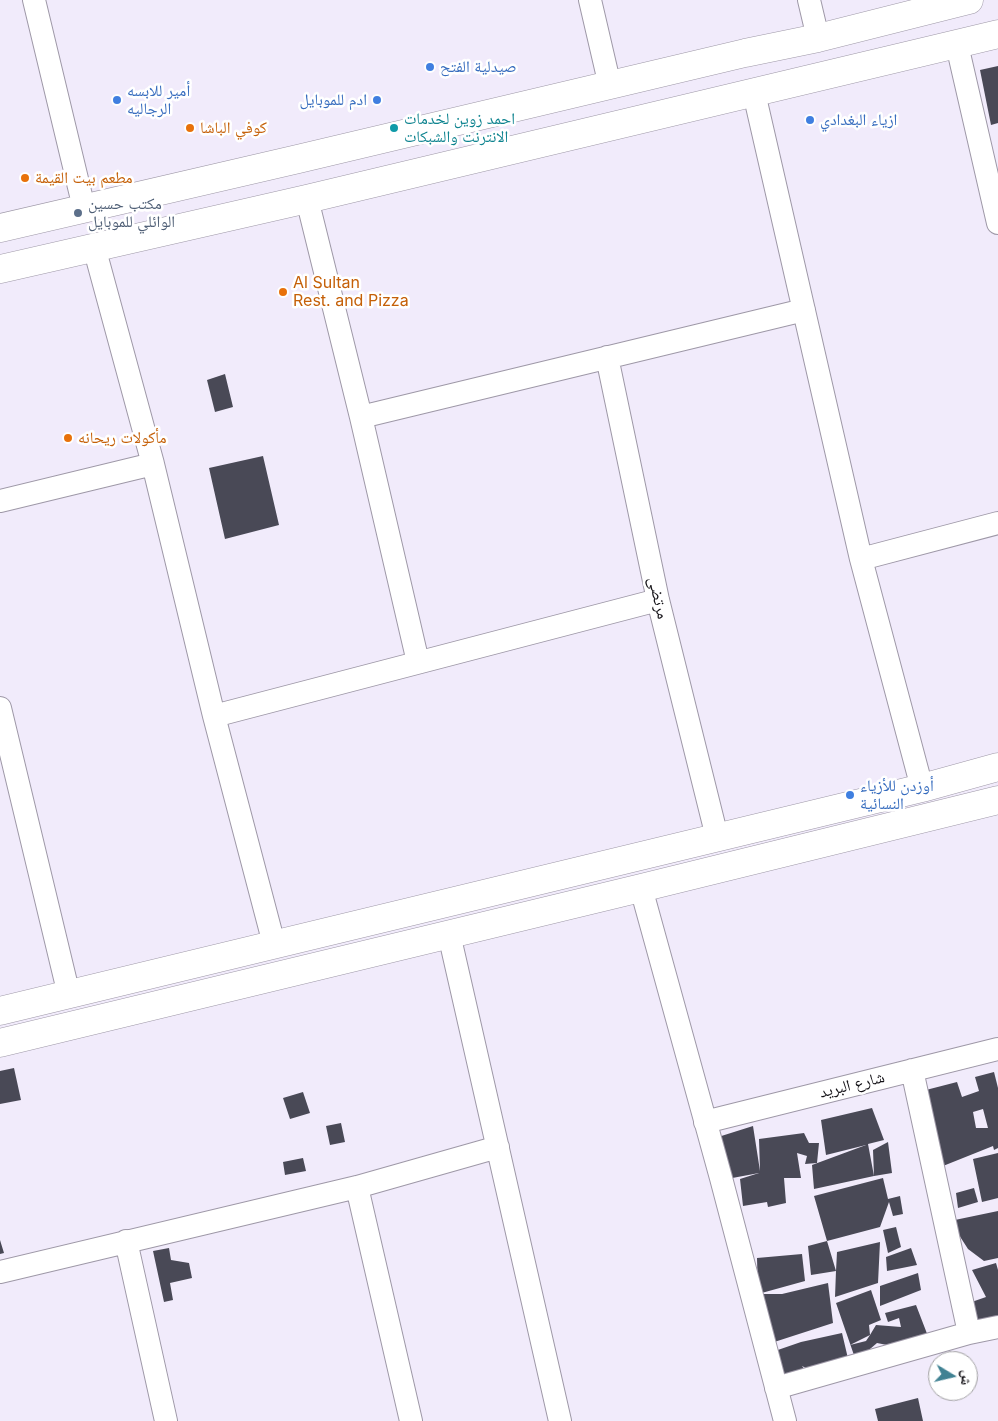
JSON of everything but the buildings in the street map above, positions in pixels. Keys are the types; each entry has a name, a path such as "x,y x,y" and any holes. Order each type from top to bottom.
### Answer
{"street":[{"path":"34,0 84,208"},
{"path":"590,0 610,86"},
{"path":"809,0 818,38"},
{"path":"0,228 745,53 818,38 969,0"},
{"path":"0,269 307,199 998,34"},
{"path":"957,45 998,223"},
{"path":"754,93 861,559 922,788"},
{"path":"307,199 361,417 418,662"},
{"path":"94,247 153,464 214,716 274,944"},
{"path":"361,417 804,310"},
{"name":"مرتضى","path":"607,357 658,600 717,837"},
{"path":"0,501 153,464"},
{"path":"861,559 998,523"},
{"path":"214,716 658,600"},
{"path":"0,708 69,995"},
{"path":"0,1011 922,788 998,767"},
{"path":"0,1043 998,800"},
{"path":"641,888 785,1421"},
{"path":"449,934 560,1421"},
{"name":"شارع البريد","path":"705,1122 998,1049"},
{"path":"912,1070 969,1333"},
{"path":"0,1272 357,1187 498,1147"},
{"path":"357,1187 411,1421"},
{"path":"126,1242 166,1421"},
{"path":"776,1388 998,1326"}],"place":[{"name":"صيدلية الفتح","path":"430,67"},
{"name":"أمير للابسه الرجاليه","path":"117,100"},
{"name":"ادم للموبايل","path":"377,100"},
{"name":"ازياء البغدادي","path":"810,120"},
{"name":"كوفي الباشا","path":"190,128"},
{"name":"احمد زوين لخدمات الانترنت والشبكات","path":"394,128"},
{"name":"مطعم بيت القيمة","path":"25,178"},
{"name":"مكتب حسين الوائلي للموبايل","path":"78,213"},
{"name":"Al Sultan Rest. and Pizza","path":"283,292"},
{"name":"مأكولات ريحانه","path":"68,438"},
{"name":"أوزدن للأزياء النسائية","path":"850,795"}]}
